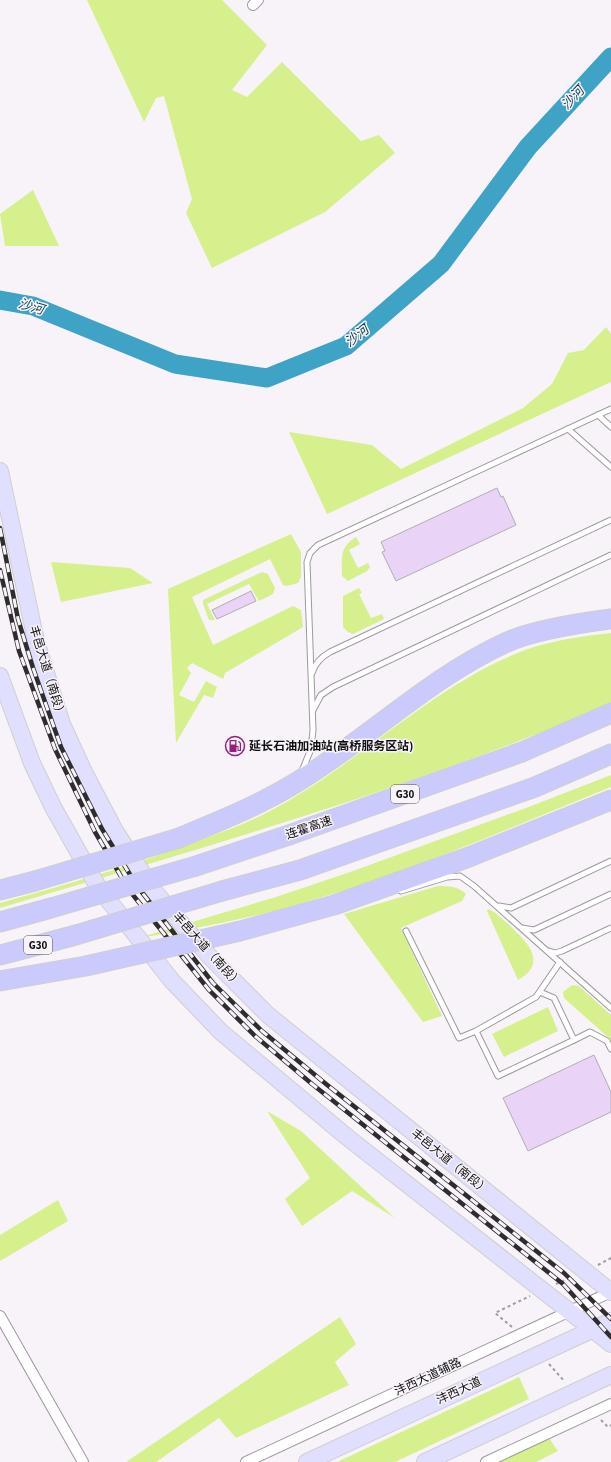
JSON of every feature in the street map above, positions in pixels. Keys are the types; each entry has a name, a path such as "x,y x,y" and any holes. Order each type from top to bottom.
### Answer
{"highway":[{"path":"0,890 179,838 245,810 297,782 455,670 506,642 544,631 611,619"},
{"name":"连霍高速","path":"0,922 196,866 522,752 611,713"},
{"name":"G30","path":"0,955 300,870 536,787 611,754"},
{"path":"0,981 86,966 240,931 334,905 469,857 611,800"}],"main road":[{"name":"丰邑大道（南段）","path":"0,471 36,641 62,724 84,772 116,831 154,891 210,957 268,1015 611,1292"},
{"path":"0,676 32,763 52,807 98,887 172,981 221,1032 347,1137 611,1344"},
{"name":"沣西大道","path":"307,1462 611,1321"},
{"path":"425,1462 611,1375"}],"street":[{"name":"沣西大道辅路","path":"246,1462 611,1292"},
{"path":"0,1316 84,1462"},
{"path":"486,1462 611,1404"}],"lane":[{"path":"285,788 300,776 311,749 313,710 307,562 310,553 318,545 611,409"},
{"path":"598,415 611,427"},
{"path":"568,429 611,467"},
{"path":"311,677 314,666 321,657 330,652 611,520"},
{"path":"313,710 321,695 333,687 611,555"},
{"path":"494,904 503,908 511,908 611,861"},
{"path":"391,894 448,877 460,876 520,926 611,1008"},
{"path":"520,926 527,930 534,930 611,894"},
{"path":"311,911 331,911 357,904"},
{"path":"546,950 555,953 562,951 611,928"},
{"path":"406,931 459,1038 476,1031 520,1008 536,997 560,962"},
{"path":"540,992 554,998 574,1040"},
{"path":"476,1031 498,1076 590,1032 607,1041 611,1049"}],"green space":[{"path":"87,0 222,0 267,45 232,90 247,97 282,62 361,141 379,135 395,153 325,212 212,268 186,213 192,199 164,96 156,98 144,122"},
{"path":"33,190 59,246 5,246 0,214"},
{"path":"606,327 611,334 611,382 327,514 289,432 372,445 401,469 523,408 552,384 568,353 584,350"},
{"path":"291,534 301,552 301,577 298,583 287,586 283,585 270,559 192,597 213,645 293,606 301,610 303,627 225,673 223,679 192,663 187,668 191,673 179,695 194,702 206,681 217,687 213,698 204,695 176,743 168,589"},
{"path":"356,537 360,544 349,550 358,568 368,563 370,567 367,571 348,581 342,576 343,554 347,545"},
{"path":"51,562 130,568 153,583 61,602"},
{"path":"262,572 268,574 275,588 273,594 259,601 249,584 207,604 215,620 209,620 203,600"},
{"path":"359,588 362,593 359,594 371,618 382,614 384,619 353,634 348,632 343,627 343,596"},
{"path":"611,633 611,704 461,763 308,815 0,908 0,903 151,858 236,827 270,811 303,792 335,771 428,703 460,682 493,664 528,649 548,643"},
{"path":"611,775 611,787 409,868 327,896 267,913 135,939 276,897 353,871 526,808"},
{"path":"438,886 449,886 456,888 466,894 462,901 401,928 442,1016 423,1022 344,914"},
{"path":"488,909 496,913 515,930 531,951 533,959 532,966 527,973 518,980 487,911"},
{"path":"572,985 579,986 611,1015 611,1042 609,1038 564,998 563,992"},
{"path":"548,1007 558,1031 504,1057 492,1034"},
{"path":"267,1111 301,1131 395,1218 352,1191 302,1226 285,1199 310,1178"},
{"path":"58,1200 68,1221 0,1261 0,1235"},
{"path":"340,1317 356,1344 335,1362 349,1385 236,1438 219,1418 156,1462 126,1462"},
{"path":"519,1377 529,1399 395,1462 337,1462"},
{"path":"547,1435 558,1451 536,1462 489,1462"}],"building":[{"path":"497,488 501,497 503,496 516,525 396,581 382,552 385,551 381,542"},
{"path":"251,591 256,601 217,619 212,610"},
{"path":"594,1055 611,1092 611,1112 528,1151 503,1098"}],"waterway":[{"name":"沙河","path":"0,300 33,306 175,364 267,378 346,346 441,264 528,147 611,57"}],"railway":[{"path":"0,528 18,619 33,668 61,747 102,829 137,886 213,983 262,1031 326,1084 564,1273 611,1319"},
{"path":"0,570 19,651 55,749 95,832 129,890 209,990 255,1036 312,1084 563,1284 611,1337"}],"place":[{"name":"延长石油加油站(高桥服务区站)","path":"235,746"}]}
